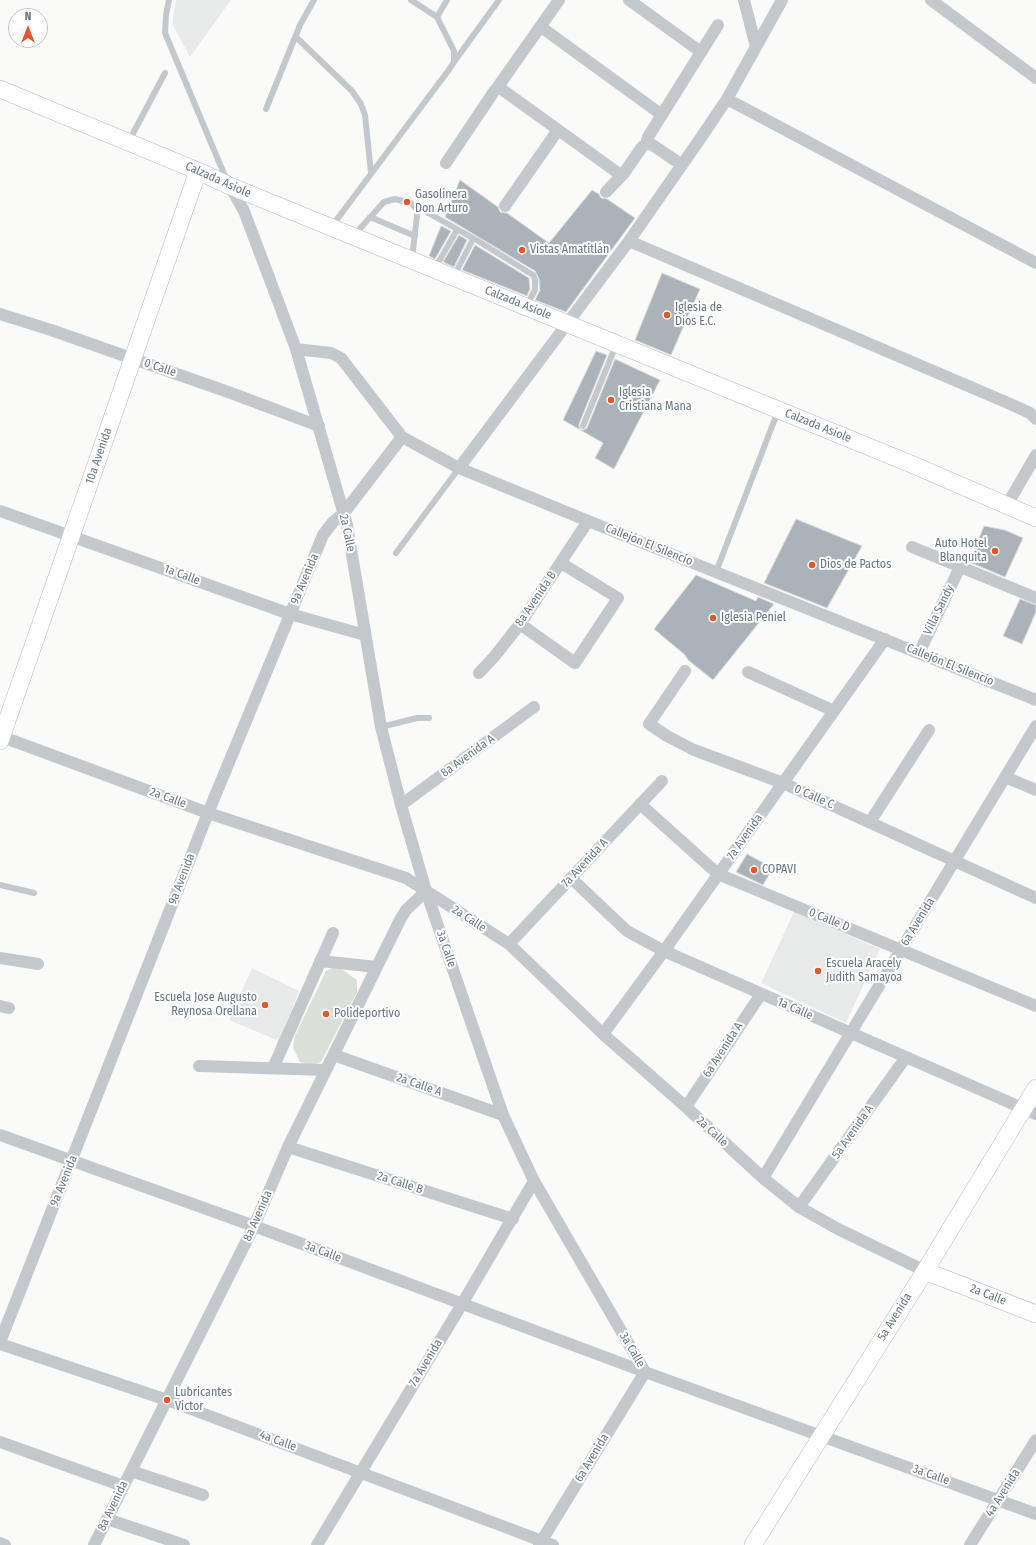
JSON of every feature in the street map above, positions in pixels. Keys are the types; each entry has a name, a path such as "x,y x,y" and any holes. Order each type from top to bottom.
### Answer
{"main road":[{"name":"Calzada Asiole","path":"0,89 331,228 617,343 1036,518"},
{"name":"10a Avenida","path":"0,738 198,171"},
{"name":"5a Avenida","path":"753,1545 925,1271 1030,1111 1036,1088"},
{"name":"2a Calle","path":"925,1271 1036,1314"}],"street":[{"path":"446,163 559,0"},
{"path":"629,0 701,52"},
{"path":"744,0 756,47"},
{"path":"459,468 629,240 682,165 726,98 782,0"},
{"path":"931,0 1036,78"},
{"path":"606,192 621,174 624,173 642,147 646,144 648,137 718,25"},
{"path":"541,27 662,115"},
{"path":"497,88 502,90 621,174"},
{"path":"726,98 1036,263"},
{"path":"504,206 558,130"},
{"path":"646,144 651,144 682,165"},
{"name":"2a Calle","path":"230,186 244,211 296,349 344,514 381,727 401,805 426,891"},
{"path":"629,240 1008,403 1030,413 1036,419"},
{"name":"0 Calle","path":"0,314 231,393 319,426"},
{"name":"Callejón El Silencio","path":"296,349 331,353 340,358 402,437 459,468 1036,700"},
{"name":"9a Avenida","path":"0,1343 208,813 323,535 333,522 344,514 402,437"},
{"path":"1007,505 1036,455"},
{"name":"1a Calle","path":"0,511 290,614 365,635"},
{"name":"8a Avenida B","path":"479,673 494,657 520,624 588,521"},
{"path":"912,547 1036,598"},
{"path":"520,624 575,663 618,598 561,563"},
{"name":"Villa Sandy","path":"919,652 960,567"},
{"name":"7a Avenida","path":"603,1034 664,951 885,639"},
{"name":"0 Calle C","path":"685,671 650,724 678,743 783,783 1036,898"},
{"path":"748,672 834,711"},
{"name":"8a Avenida A","path":"401,805 534,708"},
{"name":"6a Avenida","path":"762,1178 1036,726"},
{"path":"870,822 929,730"},
{"name":"2a Calle","path":"0,738 208,813 406,878 509,944 603,1034 686,1107 762,1178 799,1207 838,1229 925,1271"},
{"path":"1005,777 1036,790"},
{"name":"7a Avenida A","path":"509,944 662,781"},
{"name":"0 Calle D","path":"640,804 718,874 1036,1006"},
{"name":"1a Calle","path":"571,878 627,931 664,951 1030,1111"},
{"name":"8a Avenida","path":"94,1545 254,1226 288,1147 377,967 406,910 426,891"},
{"name":"3a Calle","path":"426,891 503,1115 534,1181 645,1372"},
{"path":"273,1068 333,932"},
{"path":"0,958 38,964"},
{"path":"320,961 377,967"},
{"name":"6a Avenida A","path":"686,1107 761,994"},
{"name":"2a Calle A","path":"334,1055 503,1115"},
{"name":"5a Avenida A","path":"799,1207 906,1057"},
{"path":"199,1066 326,1070"},
{"name":"3a Calle","path":"0,1135 254,1226 645,1372 1036,1514"},
{"name":"2a Calle B","path":"288,1147 513,1219"},
{"name":"7a Avenida","path":"317,1545 513,1219 534,1181"},
{"name":"4a Calle","path":"0,1343 167,1400 361,1472 545,1544"},
{"name":"6a Avenida","path":"545,1544 645,1372"},
{"name":"4a Avenida","path":"970,1545 1036,1440"},
{"path":"0,1442 123,1486"},
{"path":"131,1471 204,1495"},
{"path":"107,1519 184,1545"},
{"path":"0,1543 5,1545"}],"lane":[{"path":"169,0 165,33 230,186"},
{"path":"266,109 296,37 314,0"},
{"path":"411,0 438,17 454,51 454,62"},
{"path":"438,17 447,0"},
{"path":"331,228 499,0"},
{"path":"296,37 352,91 361,104 365,116 371,174"},
{"path":"128,142 165,74"},
{"path":"353,237 384,202 392,199 411,203 533,275 536,284 535,290 526,307"},
{"path":"412,260 417,215 414,205"},
{"path":"370,217 415,236"},
{"path":"434,269 457,230"},
{"path":"453,277 474,239"},
{"path":"583,426 617,343"},
{"path":"716,572 778,410"},
{"path":"396,553 459,468"},
{"path":"381,727 417,718 429,718"},
{"path":"0,885 34,893"}],"shaded area":[{"path":"176,0 231,0 190,57 172,23"},
{"name":"Escuela Aracely Judith Samayoa","path":"794,912 880,949 846,1023 761,983"},
{"name":"Polideportivo","path":"337,966 357,980 357,992 321,1062 311,1065 300,1062 293,1048 295,1036 326,971"},
{"name":"Escuela Jose Augusto Reynosa Orellana","path":"252,968 299,991 279,1041 229,1020"}],"building":[{"name":"Vistas Amatitlán","path":"460,180 498,207 500,212 507,213 549,243 592,190 599,194 601,198 607,199 635,218 566,312 535,300 540,290 539,279 535,271 445,217"},
{"path":"441,226 451,231 435,259 429,256"},
{"path":"459,235 467,240 454,267 443,262"},
{"path":"475,245 529,278 530,289 527,296 462,270"},
{"name":"Iglesia de Dios E.C.","path":"662,273 700,289 671,355 635,340"},
{"name":"Iglesia Cristiana Mana","path":"596,351 607,355 579,424 581,430 587,428 615,359 660,380 614,469 595,458 603,443 563,420"},
{"name":"Dios de Pactos","path":"796,519 862,546 827,608 764,583"},
{"name":"Auto Hotel Blanquita","path":"984,526 1005,530 1023,538 1005,577 969,562"},
{"name":"Iglesia Peniel","path":"696,575 756,601 758,597 774,604 713,680 688,660 685,655 654,629"},
{"path":"1020,599 1036,605 1036,612 1022,644 1003,636"},
{"name":"COPAVI","path":"747,854 773,868 763,885 736,872"}],"place":[{"name":"Gasolinera Don Arturo","path":"407,202"},
{"name":"Vistas Amatitlán","path":"522,250"},
{"name":"Iglesia de Dios E.C.","path":"667,315"},
{"name":"Iglesia Cristiana Mana","path":"611,400"},
{"name":"Auto Hotel Blanquita","path":"995,551"},
{"name":"Dios de Pactos","path":"812,565"},
{"name":"Iglesia Peniel","path":"713,618"},
{"name":"COPAVI","path":"754,870"},
{"name":"Escuela Aracely Judith Samayoa","path":"818,971"},
{"name":"Escuela Jose Augusto Reynosa Orellana","path":"265,1005"},
{"name":"Polideportivo","path":"326,1014"},
{"name":"Lubricantes Victor","path":"167,1400"}]}
